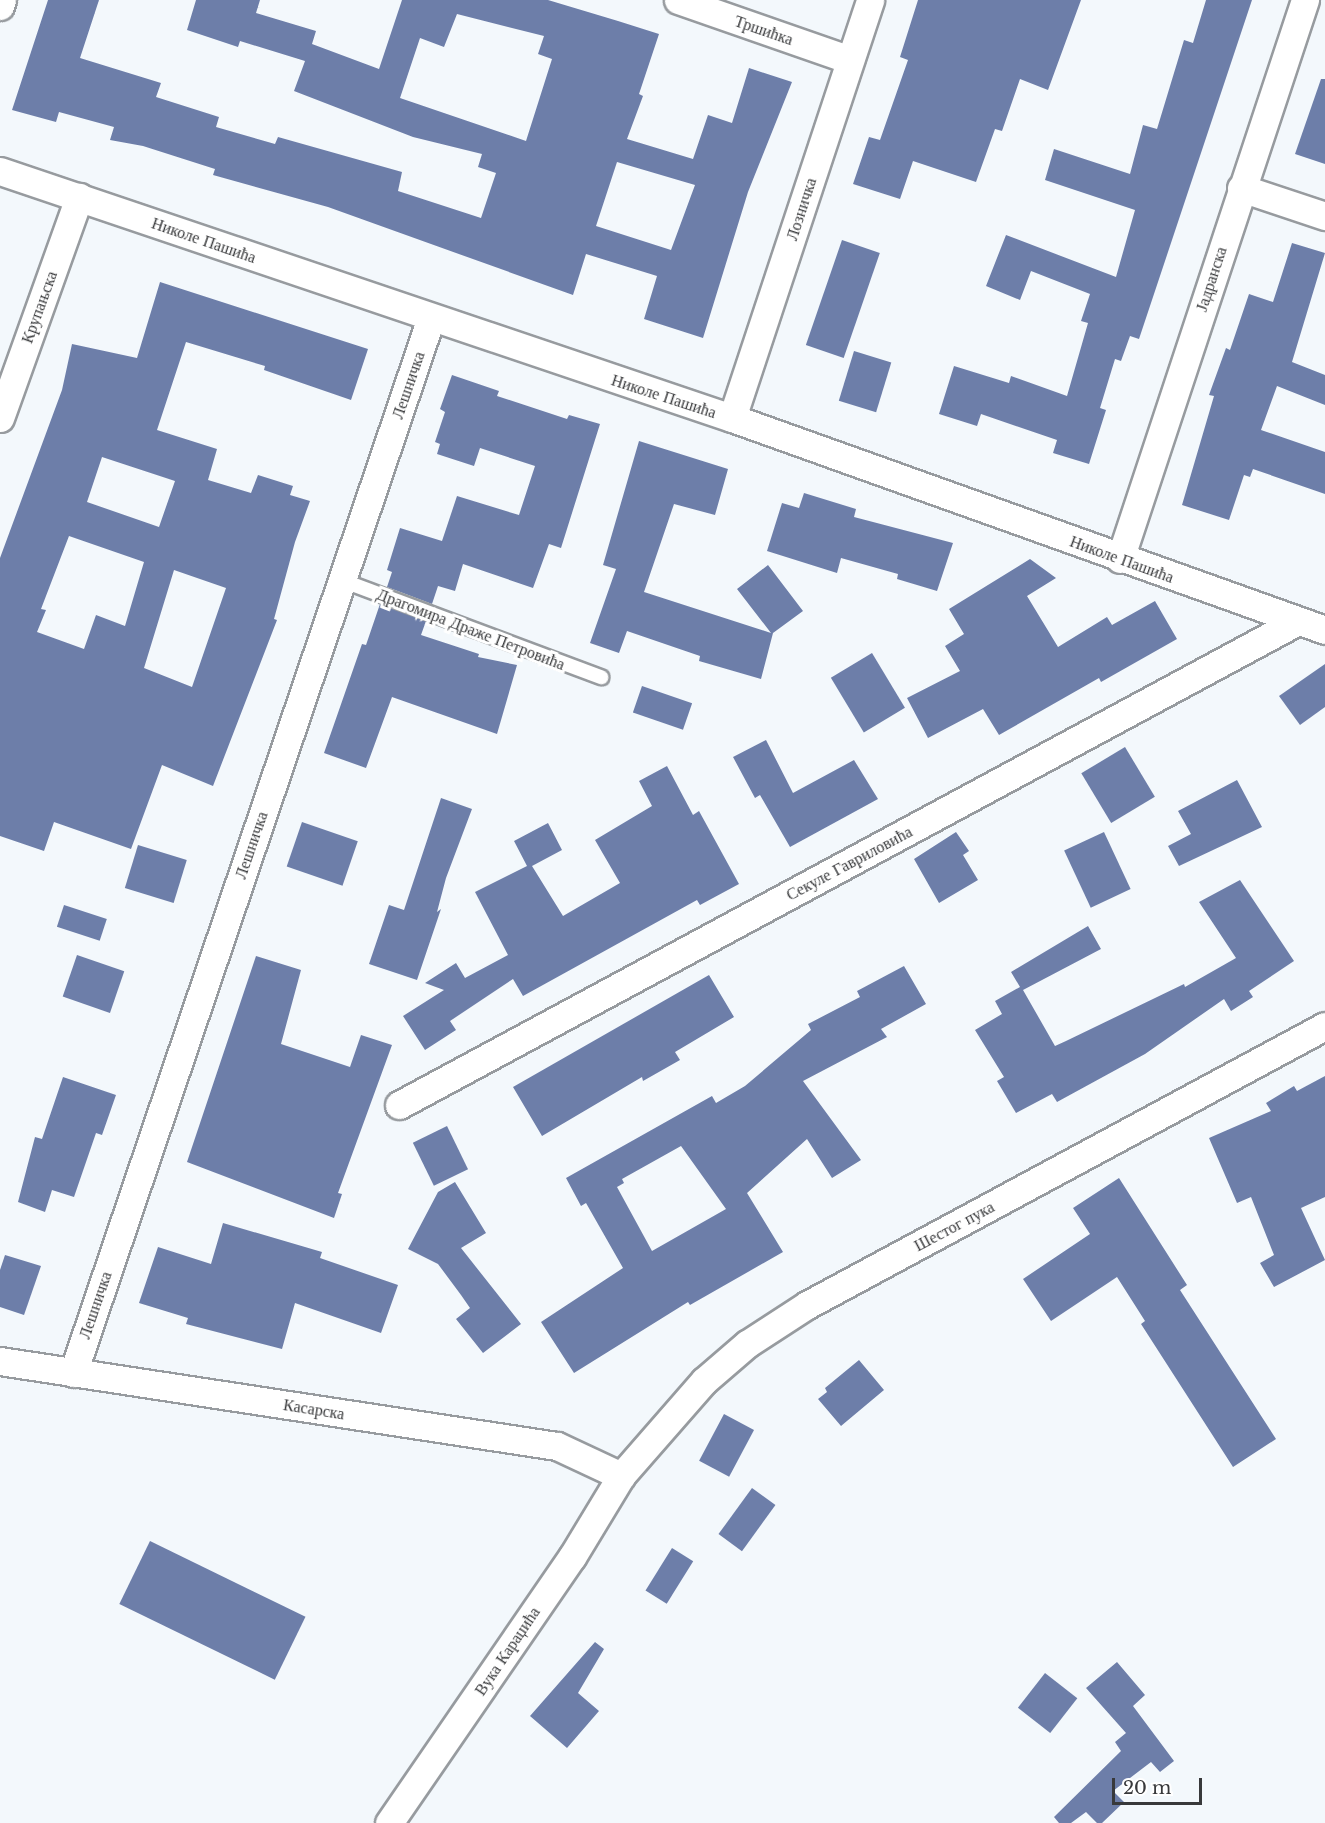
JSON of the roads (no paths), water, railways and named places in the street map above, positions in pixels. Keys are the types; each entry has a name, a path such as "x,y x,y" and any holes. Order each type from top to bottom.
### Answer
{"street":[{"path":"0,6 2,0"},
{"name":"Тршићка","path":"678,0 850,60"},
{"name":"Лозничка","path":"732,418 870,0"},
{"name":"Јадранска","path":"1120,558 1305,0"},
{"name":"Николе Пашића","path":"0,171 732,418 1325,630"},
{"path":"1241,188 1325,216"},
{"name":"Крупањска","path":"0,418 79,197"},
{"name":"Лешничка","path":"73,1373 431,318"},
{"name":"Секуле Гавриловића","path":"399,1105 1298,621"},
{"name":"Шестог пука","path":"621,1476 704,1381 747,1344 807,1305 1325,1026"},
{"name":"Касарска","path":"0,1361 557,1446 621,1476"},
{"name":"Вука Караџића","path":"389,1823 572,1557 621,1476"}],"lane":[{"name":"Драгомира Драже Петровића","path":"341,580 601,677"}]}
